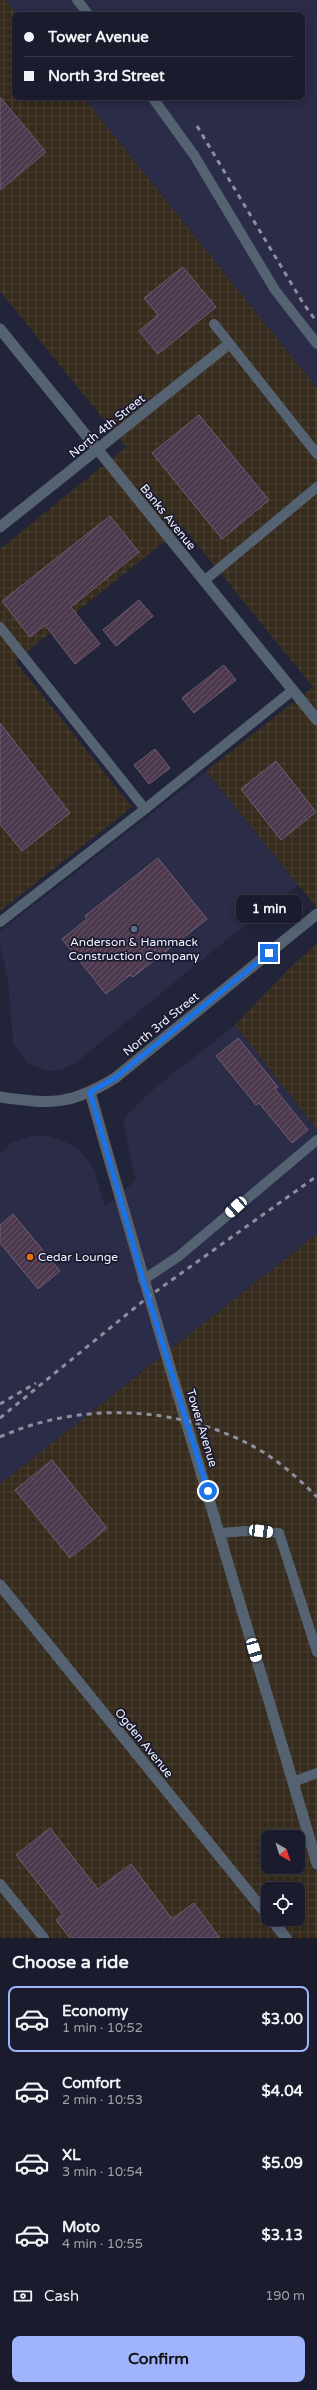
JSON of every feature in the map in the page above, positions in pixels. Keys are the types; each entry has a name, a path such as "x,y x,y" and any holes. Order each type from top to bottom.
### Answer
{"street":[{"name":"Banks Avenue","path":"0,329 317,720"},
{"name":"North 4th Street","path":"0,528 230,344"},
{"name":"North 3rd Street","path":"0,1097 51,1102 78,1098 115,1078 317,914"},
{"name":"Tower Avenue","path":"90,1092 143,1280 220,1533 317,1864"},
{"name":"Ogden Avenue","path":"0,1586 261,1907"},
{"path":"276,1926 286,1938"}],"lane":[{"path":"77,0 87,12"},
{"path":"154,100 194,155 275,290 317,344"},
{"path":"214,324 317,454"},
{"path":"204,581 317,487"},
{"path":"0,627 145,809"},
{"path":"0,922 145,809 293,690"},
{"path":"143,1280 182,1253 317,1140"},
{"path":"220,1533 247,1531 279,1533 317,1652"},
{"path":"293,1782 317,1773"},
{"path":"0,1884 44,1938"}],"shaded area":[{"path":"0,0 6,0 16,12 12,12 12,100 85,100 317,388 317,908 206,771 313,687 183,527 15,661 132,807 0,911 0,549 126,447 0,291"},
{"path":"6,0 317,0 317,388 85,100 305,100 305,12 16,12"},
{"path":"206,771 299,885 225,941 77,1062 64,1069 48,1071 27,1063 13,1043 8,979 0,946 0,931"},
{"path":"317,944 316,1128 235,1025 293,965"},
{"path":"235,1025 317,1128 317,1234 0,1484 0,1153 12,1142 31,1136 48,1136 70,1144 83,1154 94,1169 105,1207 136,1180 123,1124 127,1114 157,1086"},
{"path":"317,1234 317,1938 0,1938 0,1484"}],"building":[{"path":"0,97 46,152 0,190"},
{"path":"183,267 216,307 158,354 139,331 158,315 144,298"},
{"path":"199,415 269,500 222,539 152,453"},
{"path":"110,516 139,552 71,607 100,644 75,664 45,625 30,637 2,601"},
{"path":"139,600 153,616 116,646 103,630"},
{"path":"224,665 236,680 194,713 182,698"},
{"path":"0,723 70,813 22,851 0,824"},
{"path":"155,749 170,768 149,784 134,765"},
{"path":"276,761 316,812 281,840 241,789"},
{"name":"Anderson & Hammack Construction Company","path":"158,858 207,919 133,977 130,975 106,994 62,939 87,919 85,916"},
{"path":"238,1038 278,1087 275,1089 308,1130 292,1143 259,1103 256,1105 216,1056"},
{"name":"Cedar Lounge","path":"13,1214 60,1271 38,1289 0,1243 0,1225"},
{"path":"52,1460 107,1528 70,1558 15,1490"},
{"path":"50,1828 98,1889 131,1864 172,1919 194,1903 220,1938 70,1938 56,1920 63,1915 16,1855"}],"railway":[{"path":"197,126 303,303 317,322"},
{"path":"0,1418 148,1297 317,1176"},
{"path":"0,1404 36,1383"},
{"path":"0,1437 31,1425 96,1413 130,1413 164,1416 228,1434 258,1449 289,1471 317,1497"}],"place":[{"name":"Anderson & Hammack Construction Company","path":"134,929"},
{"name":"Cedar Lounge","path":"30,1257"}],"route":[{"path":"208,1491 143,1280 90,1092 115,1078 269,953"}]}
